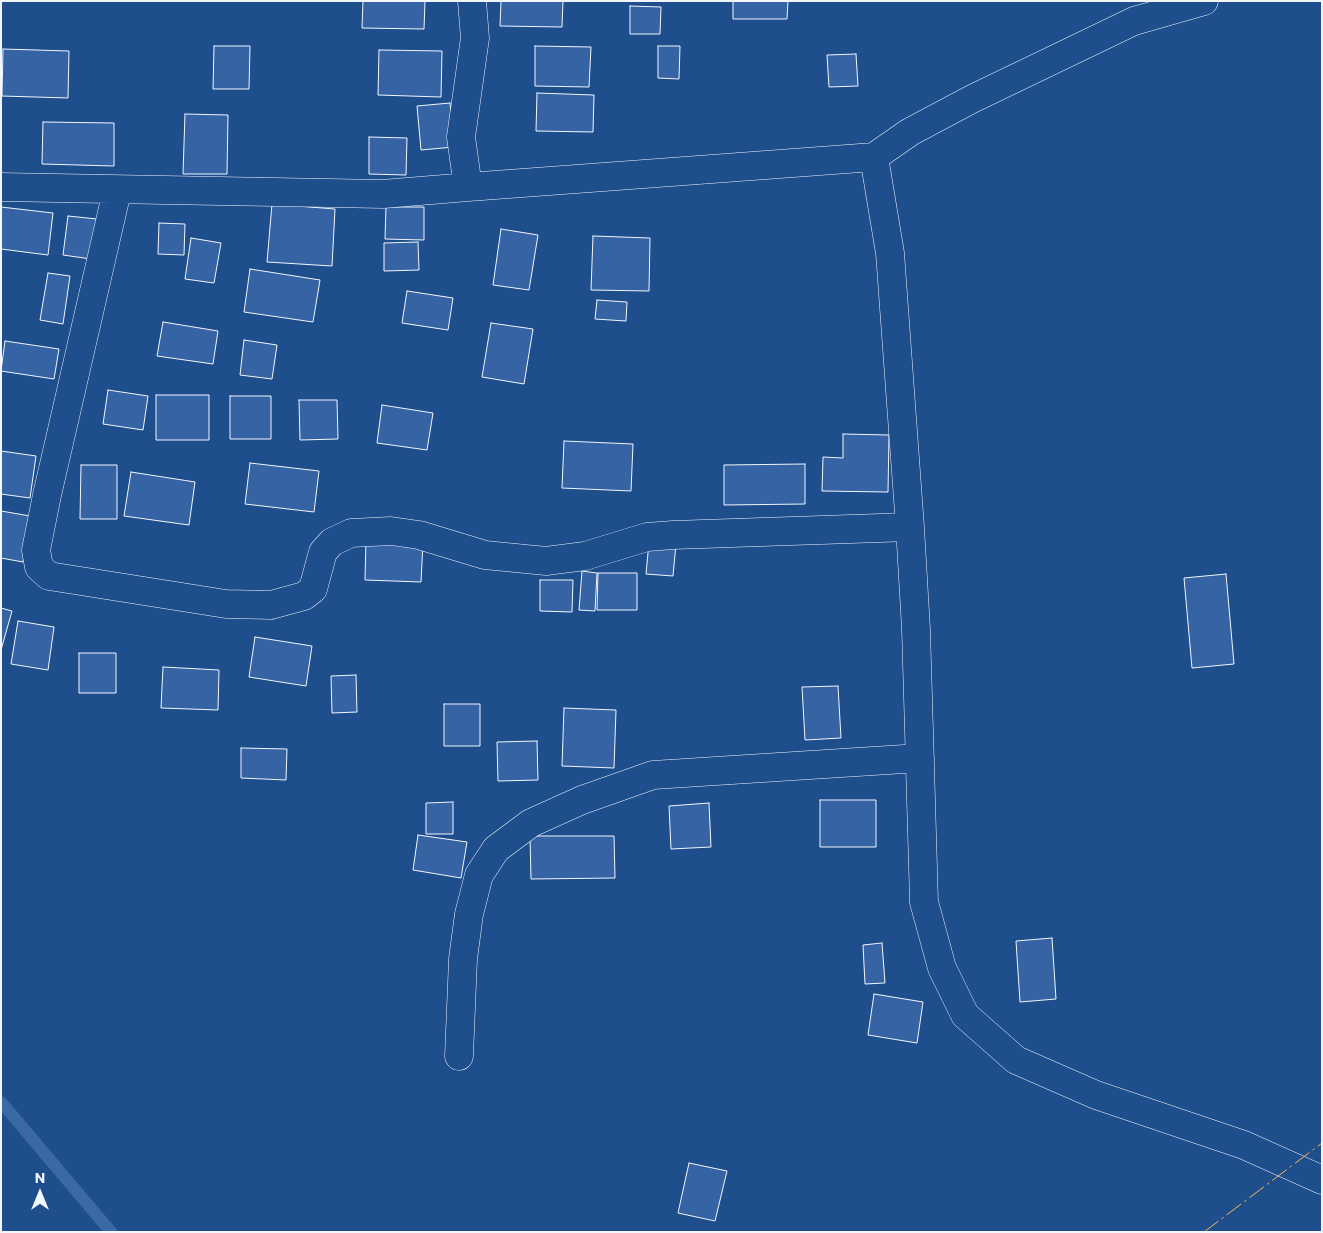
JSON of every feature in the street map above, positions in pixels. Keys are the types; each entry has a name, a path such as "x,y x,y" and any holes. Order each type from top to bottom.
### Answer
{"street":[{"path":"468,187 461,137 475,38 472,1"},
{"path":"1,187 118,191 383,194 874,158 910,132 972,99 1134,21 1204,1"},
{"path":"874,158 890,253 910,526 924,902 942,968 965,1016 1016,1060 1096,1095 1244,1145 1322,1180"},
{"path":"118,191 49,486 36,550 40,567 49,576 226,604 271,605 304,596 314,589 322,552 332,542 351,533 392,531 419,535 485,555 546,561 585,556 648,537 910,526"},
{"path":"459,1056 463,959 469,914 479,875 496,849 531,823 582,800 653,775 920,758"}],"building":[{"path":"363,1 425,1 424,29 362,28"},
{"path":"501,1 563,1 562,27 500,26"},
{"path":"733,1 788,1 787,19 733,19"},
{"path":"630,6 661,7 660,34 630,34"},
{"path":"214,46 250,46 249,89 213,89"},
{"path":"535,46 591,47 589,87 535,86"},
{"path":"658,46 680,46 679,79 658,78"},
{"path":"3,49 69,51 68,98 2,96"},
{"path":"379,50 442,51 441,97 378,95"},
{"path":"856,54 858,86 829,87 827,55"},
{"path":"537,93 594,95 593,132 536,131"},
{"path":"450,103 454,147 421,150 417,106"},
{"path":"185,114 228,115 227,174 183,174"},
{"path":"43,122 114,123 114,166 42,164"},
{"path":"369,137 407,138 406,175 369,174"},
{"path":"272,204 335,209 332,266 267,262"},
{"path":"1,207 53,213 48,255 1,249"},
{"path":"386,207 424,207 424,240 385,239"},
{"path":"68,216 97,219 91,259 63,255"},
{"path":"159,223 185,224 184,255 158,254"},
{"path":"501,229 538,235 529,290 493,285"},
{"path":"593,236 650,238 649,291 591,290"},
{"path":"191,238 221,243 214,283 185,279"},
{"path":"418,242 419,270 384,271 384,243"},
{"path":"250,269 320,280 313,322 244,312"},
{"path":"48,273 70,276 63,324 40,320"},
{"path":"407,291 453,298 448,330 402,323"},
{"path":"597,300 627,302 626,321 595,319"},
{"path":"163,322 218,331 213,364 157,356"},
{"path":"491,323 533,329 524,384 482,377"},
{"path":"244,340 277,345 272,379 240,375"},
{"path":"5,341 59,349 54,379 1,371"},
{"path":"108,390 148,396 143,430 103,424"},
{"path":"156,395 209,395 209,440 156,440"},
{"path":"230,396 271,396 271,439 230,439"},
{"path":"299,400 337,400 338,439 300,440"},
{"path":"382,405 433,413 427,450 377,443"},
{"path":"843,434 889,435 888,492 822,491 823,457 843,458"},
{"path":"564,441 633,444 631,491 562,488"},
{"path":"1,451 36,456 30,498 1,494"},
{"path":"250,463 319,471 314,512 245,504"},
{"path":"805,464 805,504 724,505 724,465"},
{"path":"81,465 117,465 117,519 80,519"},
{"path":"131,472 195,482 189,525 124,516"},
{"path":"1,511 30,516 23,562 1,558"},
{"path":"366,539 423,542 421,582 365,580"},
{"path":"649,542 676,544 673,576 646,574"},
{"path":"582,571 597,573 595,611 579,610"},
{"path":"598,573 637,573 637,610 597,610"},
{"path":"1226,574 1234,664 1192,668 1184,578"},
{"path":"540,580 573,580 572,612 540,611"},
{"path":"1,608 12,611 1,650"},
{"path":"18,621 54,627 48,670 11,664"},
{"path":"255,637 312,646 306,686 249,677"},
{"path":"79,653 116,653 116,693 79,693"},
{"path":"163,667 219,670 218,710 161,708"},
{"path":"356,675 357,712 332,713 331,676"},
{"path":"838,686 841,738 805,740 802,687"},
{"path":"444,704 480,704 480,746 444,746"},
{"path":"564,708 616,710 614,768 562,766"},
{"path":"537,741 538,780 498,781 497,742"},
{"path":"241,748 287,749 286,780 241,778"},
{"path":"820,800 876,800 876,847 820,847"},
{"path":"453,802 453,834 426,834 426,803"},
{"path":"709,803 711,847 671,849 669,806"},
{"path":"418,835 467,842 461,878 413,870"},
{"path":"530,836 614,836 615,878 531,879"},
{"path":"1052,938 1056,999 1020,1002 1016,941"},
{"path":"882,943 885,983 865,984 863,945"},
{"path":"874,994 923,1002 917,1043 868,1035"},
{"path":"689,1163 727,1171 715,1221 678,1213"}],"waterway":[{"path":"1,1102 111,1232"}],"power":[{"path":"1204,1232 1322,1143"}]}
